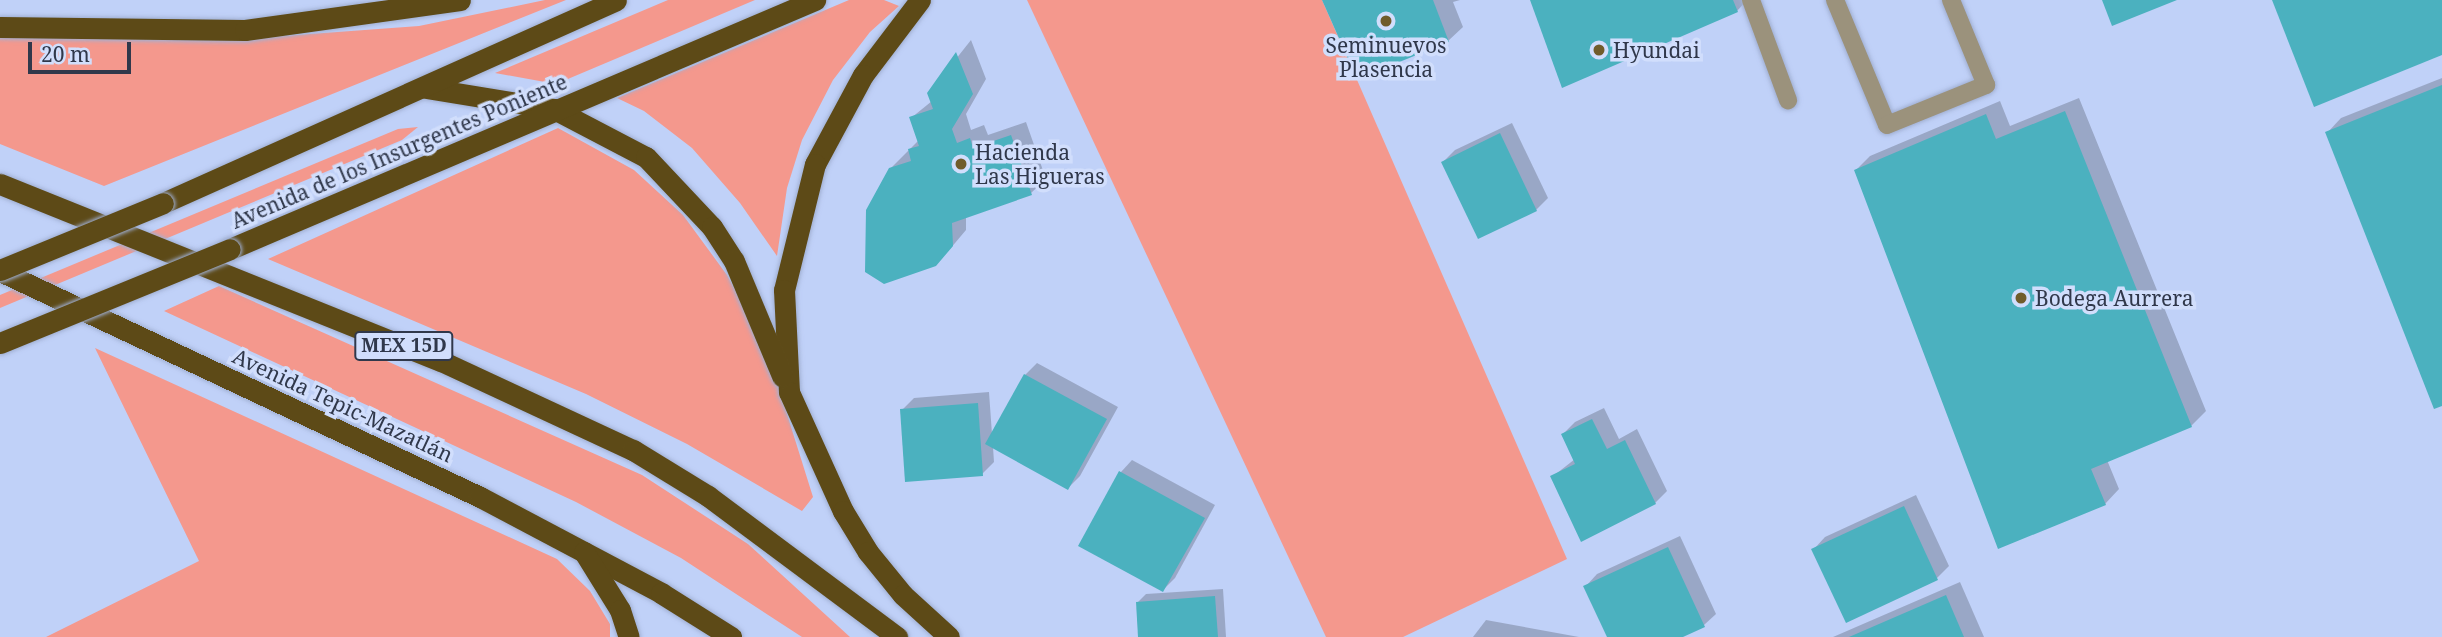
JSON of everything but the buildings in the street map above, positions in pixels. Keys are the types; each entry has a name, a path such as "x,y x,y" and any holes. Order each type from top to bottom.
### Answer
{"highway":[{"path":"0,27 245,30 460,0"},
{"path":"0,270 163,203 426,88 616,0"},
{"name":"Avenida de los Insurgentes Poniente","path":"0,343 230,249 554,109 816,0"},
{"path":"789,392 784,290 815,164 863,75 920,0"},
{"path":"426,88 554,109 646,157 712,227 734,261 843,511 868,552 903,595 949,637"},
{"name":"MEX 15D","path":"0,184 441,361 633,450 708,496 897,637"},
{"name":"Avenida Tepic-Mazatlán","path":"0,270 583,550 661,593 730,637"},
{"path":"583,550 620,610 629,637"}],"street":[{"path":"1751,0 1788,100"},
{"path":"1835,0 1887,125 1986,85 1951,0"}],"shaded area":[{"path":"545,0 566,0 104,186 0,144 0,38 283,36 419,26"},
{"path":"668,0 755,0 556,84 495,73"},
{"path":"849,0 884,0 899,6 870,32 833,80 802,140 787,188 777,256 740,203 692,148 644,111 617,98"},
{"path":"1027,0 1322,0 1567,559 1403,637 1326,637"},
{"path":"418,127 402,140 0,308 0,295 398,129"},
{"path":"558,128 634,170 683,215 727,275 766,347 813,497 802,511 687,444 586,394 268,259"},
{"path":"219,286 642,475 748,544 850,637 802,637 681,558 576,502 164,311"},
{"path":"95,348 557,559 590,591 610,624 610,637 46,637 199,561"}],"place":[{"name":"Seminuevos Plasencia","path":"1386,21"},
{"name":"Hyundai","path":"1599,50"},
{"name":"Hacienda Las Higueras","path":"961,164"},
{"name":"Bodega Aurrera","path":"2021,298"}]}
